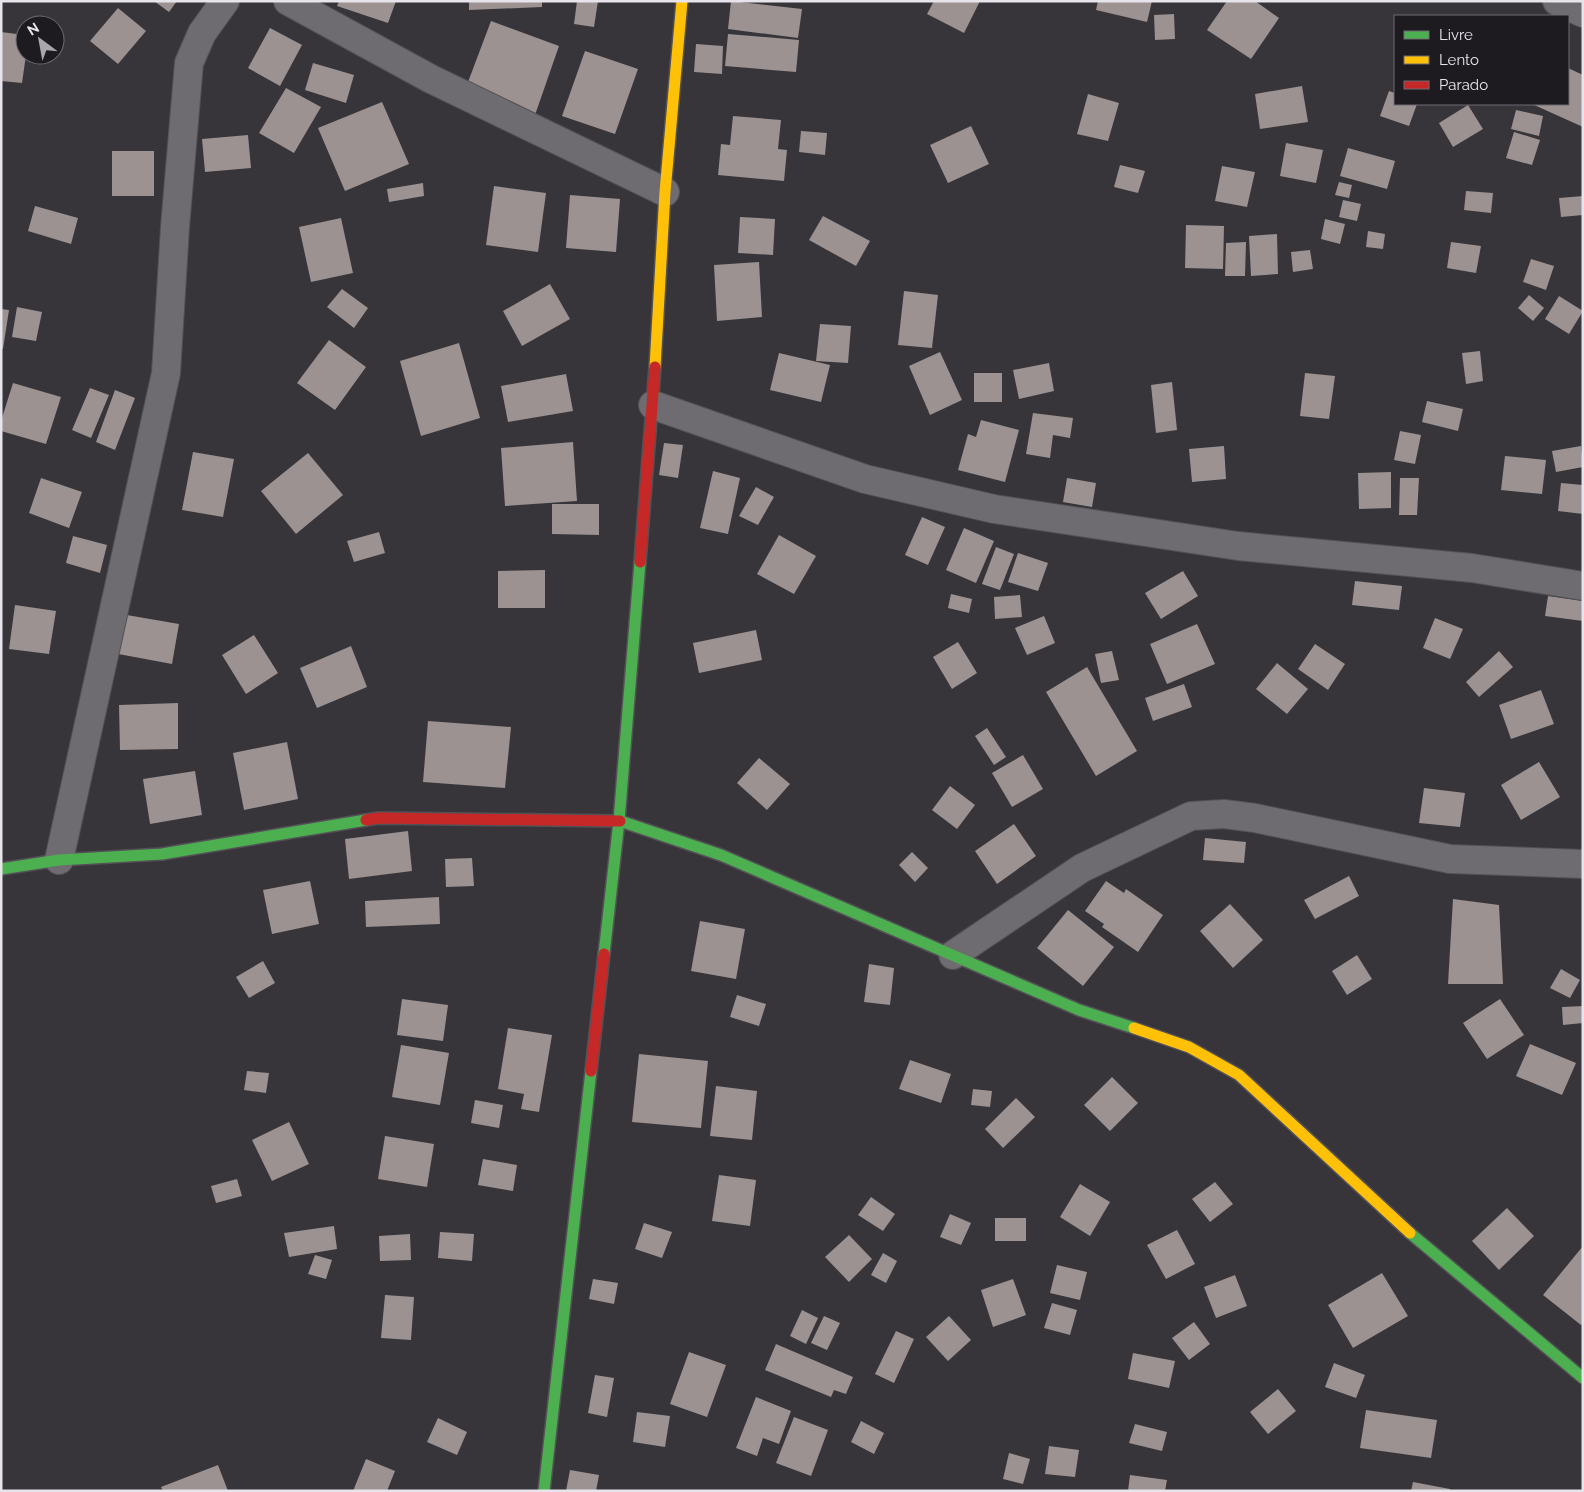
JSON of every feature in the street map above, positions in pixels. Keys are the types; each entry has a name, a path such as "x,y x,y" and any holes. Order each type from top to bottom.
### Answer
{"street":[{"path":"59,860 166,374 175,227 189,63 202,33 225,1"},
{"path":"288,1 431,79 665,192"},
{"path":"544,1491 619,821 653,405 665,192 682,1"},
{"path":"1557,1 1583,13"},
{"path":"653,405 865,479 994,509 1238,546 1472,568 1583,586"},
{"path":"953,955 1082,868 1191,816 1224,814 1256,818 1450,859 1583,864"},
{"path":"1,868 59,860 162,854 379,818 619,821 721,855 1079,1010 1189,1047 1239,1075 1416,1238 1583,1378"}],"building":[{"path":"154,1 177,1 169,12"},
{"path":"339,1 396,1 388,23 337,6"},
{"path":"469,1 542,1 542,7 469,10"},
{"path":"577,1 598,1 594,27 574,24"},
{"path":"731,1 802,9 798,38 728,29"},
{"path":"934,1 980,1 964,33 927,14"},
{"path":"1098,1 1152,1 1147,22 1096,10"},
{"path":"1227,1 1255,1 1279,18 1251,59 1207,30"},
{"path":"118,8 146,31 118,64 90,41"},
{"path":"1174,14 1175,39 1155,40 1154,15"},
{"path":"491,21 559,46 535,115 465,90"},
{"path":"270,28 302,45 280,86 248,68"},
{"path":"1,32 15,34 15,65 25,65 22,83 1,81"},
{"path":"728,34 799,40 796,72 725,66"},
{"path":"696,44 723,46 722,74 694,72"},
{"path":"585,51 638,69 615,134 562,116"},
{"path":"313,63 354,75 346,103 305,90"},
{"path":"1569,68 1583,75 1583,127 1534,105 1569,105"},
{"path":"1302,86 1308,122 1260,129 1255,94"},
{"path":"286,88 321,107 294,153 259,133"},
{"path":"1389,91 1394,93 1394,105 1417,105 1409,126 1380,116"},
{"path":"1088,94 1119,103 1108,141 1077,134"},
{"path":"382,102 409,164 345,191 318,128"},
{"path":"1468,105 1483,129 1453,147 1439,123"},
{"path":"1516,110 1543,116 1539,136 1511,129"},
{"path":"733,116 781,120 778,149 787,150 784,181 718,175 721,144 730,145"},
{"path":"971,126 989,164 948,183 930,145"},
{"path":"801,131 827,133 825,155 799,152"},
{"path":"1514,132 1540,140 1532,165 1506,158"},
{"path":"248,135 251,168 205,172 202,139"},
{"path":"1286,143 1323,150 1316,183 1280,176"},
{"path":"1348,148 1395,161 1387,189 1340,176"},
{"path":"112,151 154,151 154,196 112,196"},
{"path":"1120,165 1145,171 1138,193 1114,187"},
{"path":"1222,166 1255,172 1247,207 1215,201"},
{"path":"1339,182 1352,185 1349,198 1335,195"},
{"path":"423,183 424,196 389,202 387,189"},
{"path":"494,186 546,193 538,252 486,245"},
{"path":"1466,191 1493,193 1491,213 1464,210"},
{"path":"570,195 620,199 616,252 566,248"},
{"path":"1583,196 1583,215 1561,217 1559,198"},
{"path":"1343,200 1361,204 1357,221 1339,217"},
{"path":"35,206 78,218 71,244 28,231"},
{"path":"823,216 870,241 856,266 809,240"},
{"path":"740,217 775,219 773,255 738,253"},
{"path":"341,218 353,273 311,282 299,227"},
{"path":"1325,219 1345,224 1340,244 1321,239"},
{"path":"1186,225 1224,226 1223,269 1185,268"},
{"path":"1368,231 1385,234 1383,249 1366,247"},
{"path":"1277,234 1278,274 1251,276 1249,236"},
{"path":"1246,242 1245,276 1225,276 1226,243"},
{"path":"1451,242 1481,246 1476,273 1447,268"},
{"path":"1310,250 1313,269 1293,272 1291,252"},
{"path":"1531,259 1554,266 1546,290 1523,282"},
{"path":"759,262 762,317 717,321 714,265"},
{"path":"550,284 570,319 522,346 503,311"},
{"path":"342,289 368,308 354,328 327,307"},
{"path":"904,291 938,295 932,348 898,345"},
{"path":"1529,295 1544,308 1533,321 1518,308"},
{"path":"1559,296 1583,311 1569,334 1545,319"},
{"path":"17,307 42,312 36,341 12,337"},
{"path":"1,309 9,310 3,349 1,348"},
{"path":"820,324 851,326 848,363 816,361"},
{"path":"329,340 366,367 335,410 297,383"},
{"path":"459,343 480,418 421,436 400,361"},
{"path":"1480,351 1483,381 1466,384 1462,353"},
{"path":"940,352 962,400 930,415 909,366"},
{"path":"779,353 830,365 821,402 770,390"},
{"path":"1049,363 1054,391 1019,399 1013,370"},
{"path":"974,373 1002,373 1002,402 974,402"},
{"path":"1305,373 1335,376 1329,419 1300,416"},
{"path":"566,374 573,411 508,422 501,386"},
{"path":"1172,382 1177,430 1156,433 1151,385"},
{"path":"13,383 61,397 46,444 1,431 1,421"},
{"path":"90,388 109,395 91,438 72,430"},
{"path":"115,390 135,398 115,450 96,442"},
{"path":"1427,401 1463,409 1458,431 1422,422"},
{"path":"1033,413 1073,418 1070,438 1053,435 1050,458 1026,454"},
{"path":"981,420 1019,430 1005,482 958,470 968,434 976,437"},
{"path":"1400,431 1421,435 1415,464 1394,460"},
{"path":"573,442 577,501 505,506 501,448"},
{"path":"664,443 683,445 678,478 659,475"},
{"path":"1224,446 1226,479 1192,482 1189,449"},
{"path":"1581,446 1583,467 1556,472 1552,451"},
{"path":"193,452 234,459 223,517 182,510"},
{"path":"308,453 343,495 296,534 261,491"},
{"path":"1505,456 1546,460 1542,494 1501,490"},
{"path":"713,471 740,478 728,534 700,528"},
{"path":"1391,472 1391,508 1359,509 1358,473"},
{"path":"41,478 82,492 69,528 29,513"},
{"path":"1067,478 1096,483 1092,507 1063,502"},
{"path":"1400,478 1419,478 1417,515 1399,515"},
{"path":"1561,483 1583,485 1583,514 1558,511"},
{"path":"756,487 774,497 758,525 739,516"},
{"path":"552,504 599,504 599,535 552,534"},
{"path":"922,517 945,527 928,565 905,555"},
{"path":"964,528 994,541 976,583 946,570"},
{"path":"379,532 385,553 354,562 347,541"},
{"path":"779,535 816,556 794,594 757,574"},
{"path":"73,536 107,545 100,573 66,563"},
{"path":"996,547 1014,554 1000,590 982,584"},
{"path":"1018,553 1048,563 1038,591 1008,582"},
{"path":"545,570 545,608 498,608 498,571"},
{"path":"1183,571 1198,596 1161,619 1145,593"},
{"path":"1355,581 1402,586 1399,610 1352,605"},
{"path":"951,594 972,599 969,613 948,608"},
{"path":"1020,595 1022,617 995,619 994,597"},
{"path":"1548,596 1583,601 1583,621 1545,616"},
{"path":"15,605 56,611 49,654 9,649"},
{"path":"121,614 179,624 172,664 113,653"},
{"path":"1044,616 1055,643 1027,655 1015,628"},
{"path":"1435,618 1463,629 1450,659 1423,648"},
{"path":"1197,624 1215,664 1167,684 1150,644"},
{"path":"756,630 762,660 699,673 693,643"},
{"path":"254,635 278,673 246,694 222,655"},
{"path":"958,642 977,673 952,689 933,657"},
{"path":"1315,644 1345,664 1328,690 1298,669"},
{"path":"351,646 367,687 317,708 300,668"},
{"path":"1112,651 1119,680 1101,683 1095,654"},
{"path":"1499,651 1513,667 1479,697 1466,682"},
{"path":"1277,663 1308,689 1287,714 1256,689"},
{"path":"1087,667 1137,751 1096,776 1046,692"},
{"path":"1184,684 1192,707 1153,721 1145,698"},
{"path":"1541,690 1554,724 1511,739 1499,705"},
{"path":"178,703 178,749 120,750 119,705"},
{"path":"428,721 511,727 505,788 423,782"},
{"path":"987,728 1006,757 994,765 975,736"},
{"path":"287,742 298,799 244,810 233,753"},
{"path":"1023,755 1043,789 1012,807 992,773"},
{"path":"759,758 790,784 767,810 737,783"},
{"path":"1539,762 1560,797 1521,820 1501,785"},
{"path":"195,771 202,815 150,824 143,779"},
{"path":"950,786 975,805 957,829 932,810"},
{"path":"1424,788 1465,793 1460,827 1419,823"},
{"path":"1014,824 1036,856 997,884 975,851"},
{"path":"408,831 412,871 349,879 345,839"},
{"path":"1205,838 1246,842 1244,863 1203,860"},
{"path":"912,852 928,868 915,882 899,865"},
{"path":"472,858 474,886 446,887 445,859"},
{"path":"1349,876 1359,896 1315,919 1304,900"},
{"path":"310,881 319,924 272,934 263,890"},
{"path":"1106,881 1124,893 1126,889 1163,915 1138,952 1102,927 1104,924 1085,911"},
{"path":"439,897 440,924 366,927 365,901"},
{"path":"1453,899 1499,905 1503,984 1448,984"},
{"path":"1230,904 1263,940 1233,968 1200,931"},
{"path":"1068,910 1114,947 1083,986 1037,948"},
{"path":"700,921 745,929 736,979 691,971"},
{"path":"1357,955 1372,979 1347,995 1332,971"},
{"path":"263,961 275,983 249,998 236,977"},
{"path":"869,964 894,968 890,1005 864,1002"},
{"path":"1561,969 1580,980 1570,998 1550,988"},
{"path":"737,995 766,1004 759,1026 730,1017"},
{"path":"402,999 448,1005 443,1041 397,1035"},
{"path":"1500,999 1524,1035 1487,1059 1463,1023"},
{"path":"1583,1006 1583,1023 1563,1025 1562,1007"},
{"path":"508,1028 552,1035 539,1112 521,1109 524,1094 498,1089"},
{"path":"1530,1044 1576,1063 1562,1095 1516,1076"},
{"path":"401,1045 449,1053 440,1105 392,1097"},
{"path":"639,1054 708,1061 701,1128 632,1122"},
{"path":"910,1060 951,1074 941,1103 899,1089"},
{"path":"247,1071 269,1073 266,1093 244,1090"},
{"path":"1112,1077 1138,1103 1110,1131 1084,1105"},
{"path":"716,1086 757,1091 752,1140 710,1136"},
{"path":"973,1089 992,1091 990,1107 971,1105"},
{"path":"1016,1098 1035,1117 1003,1148 985,1129"},
{"path":"475,1100 503,1105 499,1128 471,1123"},
{"path":"289,1122 309,1164 272,1181 252,1140"},
{"path":"385,1136 434,1144 427,1187 378,1179"},
{"path":"483,1159 517,1165 513,1191 478,1185"},
{"path":"719,1175 756,1180 750,1226 712,1221"},
{"path":"237,1179 242,1196 216,1203 211,1186"},
{"path":"1215,1182 1233,1204 1210,1222 1192,1199"},
{"path":"1080,1184 1110,1202 1090,1236 1060,1217"},
{"path":"871,1197 895,1214 883,1231 858,1215"},
{"path":"1507,1208 1534,1236 1499,1270 1472,1241"},
{"path":"950,1214 971,1223 961,1245 940,1237"},
{"path":"995,1218 1026,1218 1026,1241 995,1241"},
{"path":"644,1223 672,1232 662,1258 635,1249"},
{"path":"334,1226 337,1249 289,1257 284,1233"},
{"path":"1177,1230 1195,1264 1166,1279 1147,1245"},
{"path":"440,1232 474,1234 472,1261 438,1258"},
{"path":"410,1234 411,1260 380,1261 379,1236"},
{"path":"849,1235 872,1259 849,1282 825,1257"},
{"path":"1583,1246 1583,1323 1581,1325 1543,1295"},
{"path":"883,1253 897,1261 886,1283 871,1275"},
{"path":"315,1255 332,1260 326,1279 308,1274"},
{"path":"1057,1265 1087,1272 1080,1300 1050,1293"},
{"path":"1382,1273 1408,1316 1353,1348 1328,1305"},
{"path":"1235,1275 1247,1306 1216,1318 1204,1287"},
{"path":"593,1279 618,1283 614,1304 589,1299"},
{"path":"1013,1279 1026,1315 993,1327 981,1290"},
{"path":"385,1295 414,1297 411,1340 381,1338"},
{"path":"1052,1303 1077,1310 1070,1335 1044,1328"},
{"path":"802,1310 818,1318 806,1344 790,1336"},
{"path":"824,1316 840,1323 827,1350 811,1343"},
{"path":"949,1316 971,1340 948,1361 926,1337"},
{"path":"1194,1322 1210,1344 1189,1360 1172,1338"},
{"path":"896,1331 914,1339 894,1383 875,1374"},
{"path":"776,1344 853,1377 846,1394 834,1390 831,1397 765,1370"},
{"path":"689,1352 726,1365 707,1417 670,1404"},
{"path":"1133,1353 1175,1361 1169,1388 1128,1379"},
{"path":"1334,1363 1365,1375 1356,1398 1325,1387"},
{"path":"595,1375 614,1378 607,1417 588,1413"},
{"path":"1278,1389 1296,1411 1268,1434 1250,1412"},
{"path":"756,1397 791,1411 779,1444 763,1438 757,1456 736,1448"},
{"path":"1366,1410 1437,1420 1431,1458 1360,1448"},
{"path":"637,1412 670,1416 665,1447 633,1442"},
{"path":"794,1417 828,1430 811,1476 776,1463"},
{"path":"438,1418 467,1432 457,1455 427,1442"},
{"path":"861,1421 884,1433 874,1454 851,1442"},
{"path":"1135,1424 1167,1432 1162,1451 1129,1443"},
{"path":"1049,1446 1079,1450 1075,1477 1045,1474"},
{"path":"1009,1453 1030,1459 1023,1484 1003,1479"},
{"path":"366,1459 395,1471 387,1491 353,1491"},
{"path":"218,1465 228,1491 163,1491 161,1487"},
{"path":"570,1470 599,1475 596,1491 566,1491"},
{"path":"1130,1475 1167,1480 1165,1491 1128,1491"},
{"path":"1413,1482 1450,1489 1450,1491 1411,1491"}],"traffic: fast":[{"path":"604,954 619,821 640,562"},
{"path":"1,869 59,860 162,854 366,820"},
{"path":"620,821 721,855 1079,1010 1134,1028"},
{"path":"544,1491 591,1071"},
{"path":"1410,1233 1583,1378"}],"traffic: slow":[{"path":"655,367 665,192 682,1"},
{"path":"1134,1028 1189,1047 1239,1075 1410,1233"}],"traffic: jam":[{"path":"640,562 655,367"},
{"path":"366,820 379,818 620,821"},
{"path":"591,1071 604,954"}]}
